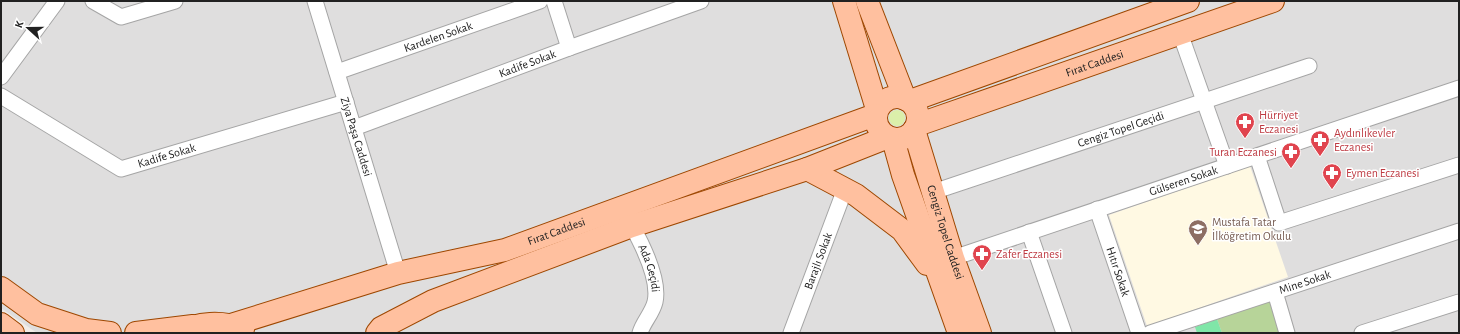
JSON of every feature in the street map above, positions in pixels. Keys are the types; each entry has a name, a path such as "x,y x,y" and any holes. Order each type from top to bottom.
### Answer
{"main road":[{"path":"844,1 876,112 878,128 890,138 905,137 915,128 917,112 908,100 867,1"},
{"path":"876,112 881,103 892,97 898,96 908,100 1188,1"},
{"name":"Fırat Caddesi","path":"915,128 1273,1"},
{"name":"Fırat Caddesi","path":"231,325 398,273 505,250 876,112"},
{"name":"Cengiz Topel Caddesi","path":"915,128 953,258 980,333"},
{"name":"Fırat Caddesi","path":"377,333 381,328 433,301 632,226 808,169 890,138"},
{"name":"Cengiz Topel Caddesi","path":"890,138 959,333"},
{"path":"808,169 856,195 902,230 941,283"},
{"path":"1,288 37,314 86,330 110,333"},
{"path":"136,333 186,330 219,323 231,325 252,333"},
{"path":"1,324 12,333"}],"street":[{"path":"1,77 57,1"},
{"path":"93,1 121,16 175,1"},
{"name":"Ziya Paşa Caddesi","path":"315,1 398,273"},
{"name":"Kardelen Sokak","path":"337,72 540,1"},
{"path":"554,1 569,48"},
{"name":"Kadife Sokak","path":"354,128 691,3"},
{"path":"1180,33 1227,166"},
{"name":"Cengiz Topel Geçidi","path":"933,192 1309,66"},
{"name":"Gülseren Sokak","path":"953,258 1459,88"},
{"name":"Kadife Sokak","path":"1,96 121,169 346,102"},
{"path":"1257,156 1279,223 1459,164"},
{"name":"Barajlı Sokak","path":"791,333 845,189"},
{"name":"Hıtır Sokak","path":"1097,209 1139,333"},
{"name":"Ada Geçidi","path":"632,226 649,262 656,295 653,309 640,333"},
{"name":"Mine Sokak","path":"1150,333 1459,231"},
{"path":"1029,232 1064,333"},
{"path":"1275,292 1287,333"},
{"path":"1362,333 1459,302"}],"shaded area":[{"path":"1,1 1459,1 1459,333 37,333 1,308"},
{"name":"Mustafa Tatar İlköğretim Okulu","path":"1250,166 1288,277 1147,326 1109,215"}],"green space":[{"path":"897,110 903,112 905,118 903,124 897,126 891,124 889,118 891,112"},
{"path":"1270,301 1281,333 1222,333 1217,319"},
{"path":"1217,319 1222,333 1197,333 1195,327"}],"place":[{"name":"Hürriyet Eczanesi","path":"1245,139"},
{"name":"Aydınlıkevler Eczanesi","path":"1320,157"},
{"name":"Turan Eczanesi","path":"1291,169"},
{"name":"Eymen Eczanesi","path":"1332,190"},
{"name":"Mustafa Tatar İlköğretim Okulu","path":"1198,246"},
{"name":"Zafer Eczanesi","path":"982,271"}]}
